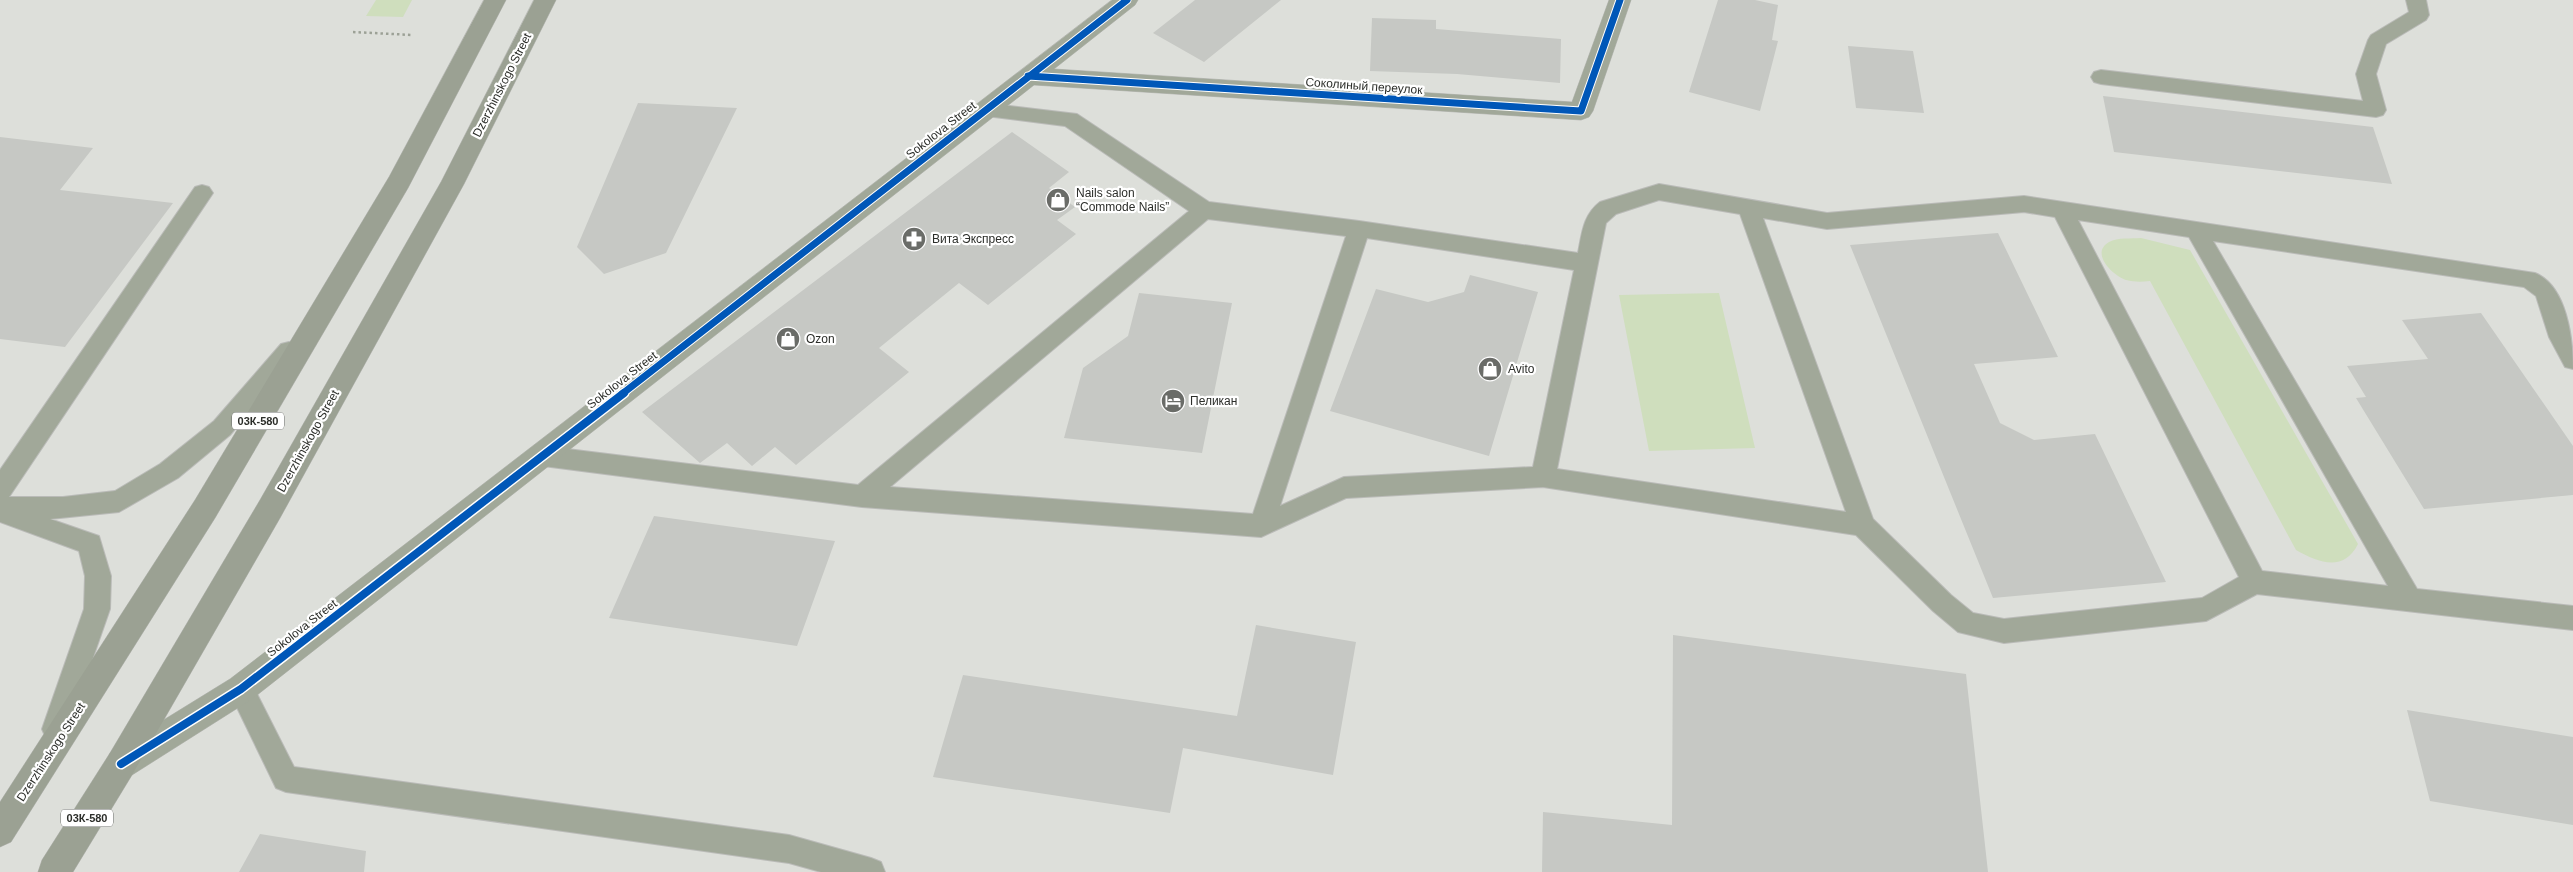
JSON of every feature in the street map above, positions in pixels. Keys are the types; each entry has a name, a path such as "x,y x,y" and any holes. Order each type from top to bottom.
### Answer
{"main road":[{"name":"Dzerzhinskogo Street","path":"0,831 206,509 330,301 399,182 495,0"},
{"name":"Dzerzhinskogo Street","path":"54,872 121,764 270,509 452,184 545,0"}],"street":[{"name":"Sokolova Street","path":"121,764 241,689 1127,0"},
{"name":"Соколиный переулок","path":"1028,76 1581,111 1620,0"}],"lane":[{"path":"2101,77 2376,110 2366,74 2378,40 2419,15 2416,0"},
{"path":"985,110 1070,119 1204,210 1359,229 1587,263"},
{"path":"0,490 202,193"},
{"path":"1543,477 1595,222 1600,214 1648,194 1671,193 1827,221 2024,204 2526,279 2540,284 2546,292 2560,337 2573,360"},
{"path":"1748,206 1863,525 1942,603 1967,624 2004,631 2206,609 2254,582 2573,618"},
{"path":"862,496 1204,210"},
{"path":"2062,210 2254,582"},
{"path":"1261,526 1359,229"},
{"path":"2196,230 2410,600"},
{"path":"0,508 63,508 119,501 169,471 222,428 266,380 330,301"},
{"path":"543,456 862,496 1261,526 1344,488 1543,477 1863,525"},
{"path":"0,512 90,544 98,576 97,609 79,666 40,770"},
{"path":"241,689 286,779 789,849 871,872"}],"path":[{"path":"353,32 412,35"}],"green space":[{"path":"376,0 412,0 403,17 366,16"},
{"path":"2141,238 2190,250 2358,544 2346,559 2338,562 2322,561 2296,550 2150,281 2126,280 2109,269 2102,258 2104,247 2109,242 2120,239"},
{"path":"1719,293 1755,448 1649,451 1619,295"}],"building":[{"path":"1195,0 1281,0 1204,62 1153,33"},
{"path":"1718,0 1755,0 1778,5 1772,40 1778,41 1760,111 1689,92"},
{"path":"1372,18 1436,20 1436,29 1561,39 1560,83 1457,74 1370,71"},
{"path":"1848,46 1913,51 1924,113 1856,108"},
{"path":"2103,96 2373,127 2392,184 2114,152"},
{"path":"638,103 737,108 666,253 604,274 577,247"},
{"path":"1012,132 1069,172 1049,188 1075,207 1057,220 1076,234 988,305 959,283 879,348 909,372 796,465 775,447 752,466 727,443 700,463 642,412"},
{"path":"0,137 93,148 60,190 173,203 65,347 0,339"},
{"path":"1998,233 2058,357 1974,364 2000,423 2034,440 2095,434 2166,582 1993,598 1850,245"},
{"path":"1470,275 1538,292 1489,456 1330,411 1376,289 1428,302 1464,292"},
{"path":"1139,293 1232,303 1202,453 1064,438 1083,368 1128,336"},
{"path":"2481,313 2573,446 2573,495 2424,509 2356,398 2366,397 2347,366 2428,359 2402,320"},
{"path":"654,516 835,541 797,646 609,618"},
{"path":"1256,625 1356,642 1333,775 1183,748 1170,813 933,777 963,675 1237,716"},
{"path":"1673,635 1966,674 1988,872 1542,872 1543,812 1672,825"},
{"path":"2407,710 2573,737 2573,825 2430,801"},
{"path":"260,834 366,851 364,872 239,872"}],"cycle path":[{"path":"121,764 241,689 1127,0"},
{"path":"1028,76 1581,111 1620,0"}],"place":[{"name":"Nails salon “Commode Nails”","path":"1058,200"},
{"name":"Вита Экспресс","path":"914,239"},
{"name":"Ozon","path":"788,339"},
{"name":"Avito","path":"1490,369"},
{"name":"Пеликан","path":"1173,401"}]}
